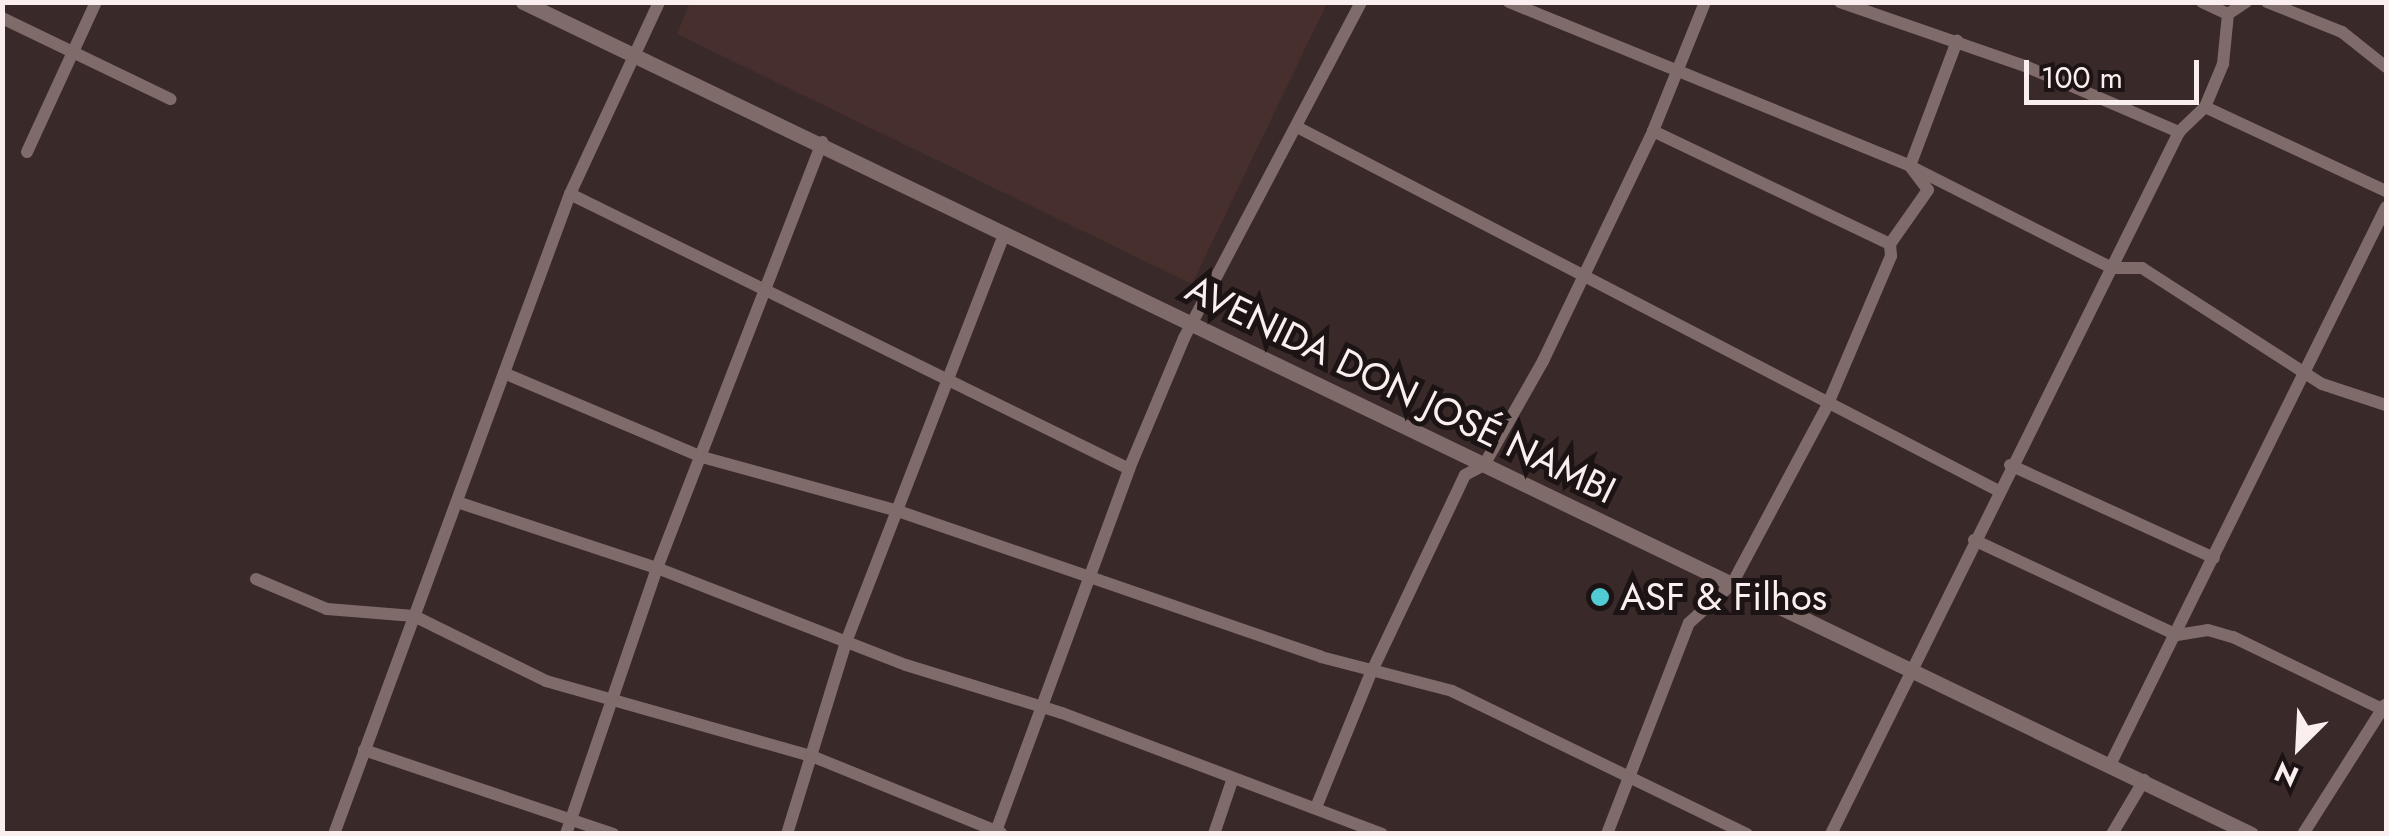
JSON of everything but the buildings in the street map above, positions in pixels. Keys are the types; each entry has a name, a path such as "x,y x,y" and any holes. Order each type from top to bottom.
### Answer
{"street":[{"path":"26,152 96,2"},
{"name":"AVENIDA DON JOSÉ NAMBI","path":"522,2 822,142 1004,236 2110,763 2251,834"},
{"path":"334,834 570,194 659,2"},
{"path":"256,579 327,609 414,616 488,658 614,702 814,757 998,833 1129,469 1191,324 1361,2"},
{"path":"1509,2 1675,75 1910,166 2112,268 2142,268 2168,281 2322,384 2386,405"},
{"path":"1317,806 1370,672 1464,474 1484,464 1583,280 1653,131 1705,2"},
{"path":"1840,2 1957,41 2180,132"},
{"path":"2202,2 2228,14"},
{"path":"2228,14 2246,2"},
{"path":"2266,2 2342,32 2386,67"},
{"path":"1831,834 1997,490 2180,132 2205,106 2223,64 2228,14"},
{"path":"2,18 170,99"},
{"path":"1910,166 1957,41"},
{"path":"2205,106 2386,191"},
{"path":"1297,126 1583,280 1827,406 1878,423 1997,490"},
{"path":"1653,131 1890,244"},
{"path":"569,827 657,568 822,142"},
{"path":"1607,834 1628,781 1630,760 1689,623 1732,584 1827,406 1891,256 1890,244 1928,190 1910,166"},
{"path":"570,194 949,377 1129,469"},
{"path":"2110,763 2177,635 2386,207"},
{"path":"787,834 814,757 846,642 1004,236"},
{"path":"504,372 702,457 898,511 1370,672 1452,691 1628,781 1747,834"},
{"path":"2294,393 2322,384"},
{"path":"2010,465 2214,558"},
{"path":"457,502 657,568 846,642 1044,706 1317,806 1382,834"},
{"path":"1974,540 2177,635 2208,630 2233,637 2385,707 2303,834"},
{"path":"364,750 569,827 613,834"},
{"path":"1214,834 1232,778"},
{"path":"2112,834 2144,780"}],"shaded area":[{"path":"690,2 1327,3 1192,284 677,34"}],"place":[{"name":"ASF & Filhos","path":"1600,597"}]}
